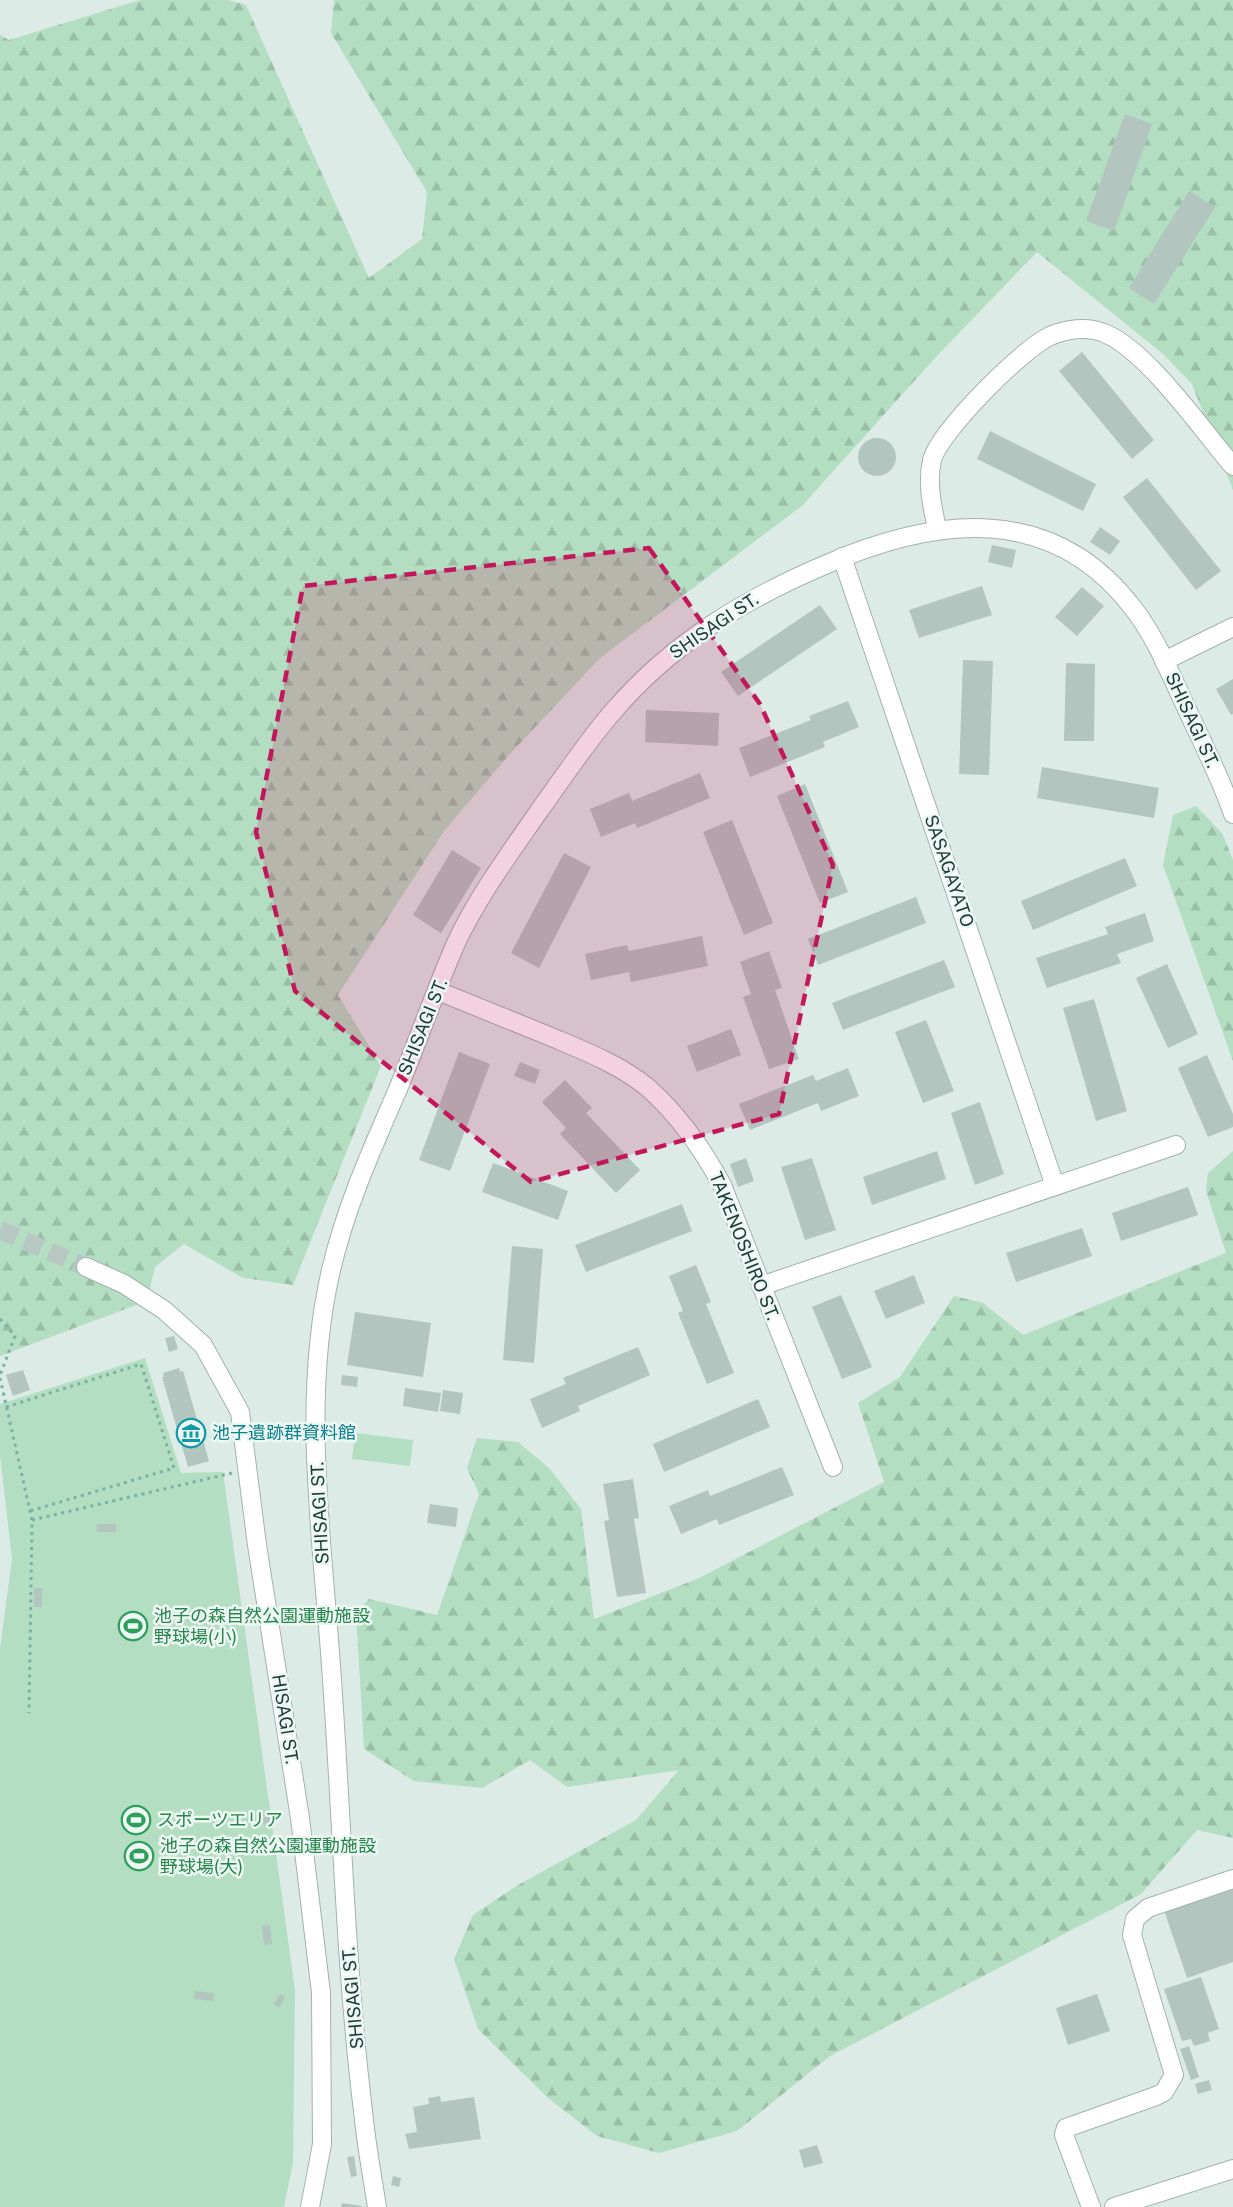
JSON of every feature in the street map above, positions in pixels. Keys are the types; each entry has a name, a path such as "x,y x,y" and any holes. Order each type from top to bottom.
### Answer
{"lane":[{"path":"937,528 930,479 933,459 943,437 1032,347 1051,336 1073,329 1102,332 1124,342 1143,360 1233,466"},
{"name":"SHISAGI ST.","path":"376,2207 362,2109 346,1921 331,1663 321,1565 316,1388 329,1278 344,1219 360,1173 457,941 493,879 574,762 612,713 648,674 692,636 736,607 781,583 842,557 937,528 973,526 1001,529 1065,548 1106,578 1133,607 1164,661 1233,814"},
{"name":"SASAGAYATO","path":"842,557 1055,1185"},
{"path":"1164,661 1233,627"},
{"name":"TAKENOSHIRO ST.","path":"438,991 580,1049 646,1086 676,1116 705,1153 722,1185 833,1467"},
{"path":"761,1286 1176,1145"},
{"name":"HISAGI ST.","path":"86,1267 124,1284 164,1310 203,1345 240,1412 257,1545 300,1818 321,1993 322,2144 310,2207"},
{"path":"1091,2207 1064,2135 1066,2128 1156,2096 1164,2092 1174,2075 1132,1935 1134,1919 1148,1908 1233,1879"},
{"path":"1114,2207 1233,2169"}],"path":[{"path":"0,1318 15,1336 0,1376 32,1520 29,1713"},
{"path":"6,1407 141,1364 174,1468 30,1511"},
{"path":"32,1520 249,1469"}],"highlighted area":[{"path":"649,548 760,704 833,865 779,1114 531,1182 295,991 256,832 303,586"}],"green space":[{"path":"140,0 228,0 246,5 369,278 422,239 427,192 331,33 334,0 1233,0 1233,490 1192,384 1163,354 1037,252 934,359 802,506 600,658 508,756 444,831 338,995 381,1066 293,1285 243,1278 184,1244 155,1267 147,1301 0,1356 0,35 9,40"},
{"path":"1196,806 1222,833 1233,860 1233,1061 1163,865 1173,815"},
{"path":"1233,1151 1233,1838 1197,1830 1141,1894 830,2056 737,2131 659,2153 597,2136 548,2098 478,2029 454,1959 473,1915 518,1885 636,1820 679,1770 567,1787 530,1760 482,1788 414,1781 364,1749 356,1613 369,1599 437,1615 479,1494 467,1468 477,1438 518,1442 549,1468 581,1509 594,1619 697,1579 884,1482 858,1403 900,1377 954,1296 983,1303 1023,1335 1226,1253 1206,1191 1208,1173"},
{"name":"スポーツエリア","path":"145,1358 181,1473 223,1472 295,1990 293,2163 284,2207 0,2207 0,1649 12,1559 0,1455 0,1404"},
{"path":"355,1433 413,1440 410,1466 352,1459"}],"building":[{"path":"1125,114 1152,124 1114,231 1086,221"},
{"path":"1189,191 1215,207 1154,304 1129,288"},
{"path":"1082,352 1154,440 1132,459 1059,371"},
{"path":"990,431 1096,484 1083,511 977,459"},
{"path":"877,438 890,444 896,457 890,470 877,476 864,470 858,457 864,444"},
{"path":"1147,478 1221,571 1196,590 1123,497"},
{"path":"1100,527 1120,541 1110,555 1090,542"},
{"path":"992,545 1016,550 1012,568 988,562"},
{"path":"982,586 992,615 919,638 909,610"},
{"path":"1082,587 1104,606 1077,636 1055,617"},
{"path":"820,605 837,629 738,696 721,672"},
{"path":"963,660 993,661 989,775 959,774"},
{"path":"1066,663 1095,664 1094,741 1064,741"},
{"path":"1233,679 1233,714 1231,715 1216,689"},
{"path":"848,701 859,727 823,742 825,747 750,777 739,748 811,720 809,716"},
{"path":"646,710 719,713 718,746 645,742"},
{"path":"1042,767 1159,788 1154,818 1037,798"},
{"path":"700,773 710,798 637,828 635,823 601,837 590,809 629,793 632,801"},
{"path":"805,784 848,892 820,903 777,796"},
{"path":"732,820 773,923 744,935 703,832"},
{"path":"452,850 481,868 441,933 413,915"},
{"path":"564,853 591,867 539,968 511,953"},
{"path":"1125,858 1137,886 1033,930 1021,901"},
{"path":"916,897 926,923 818,965 808,939"},
{"path":"1145,913 1154,941 1117,954 1121,963 1047,988 1036,958 1108,934 1105,927"},
{"path":"702,936 708,966 631,982 629,972 591,980 585,954 627,945 629,951"},
{"path":"769,951 782,988 775,990 799,1059 769,1069 743,997 751,994 740,962"},
{"path":"944,960 955,987 843,1030 832,1003"},
{"path":"1167,964 1198,1034 1168,1048 1136,978"},
{"path":"1094,999 1127,1111 1096,1121 1063,1008"},
{"path":"926,1020 954,1091 923,1103 895,1032"},
{"path":"731,1029 741,1055 697,1072 687,1046"},
{"path":"459,1052 490,1064 450,1171 419,1160"},
{"path":"1207,1055 1233,1114 1233,1127 1208,1137 1178,1068"},
{"path":"520,1062 540,1070 535,1084 514,1076"},
{"path":"848,1068 859,1096 821,1111 818,1103 750,1130 739,1104 813,1075 816,1081"},
{"path":"565,1080 592,1108 586,1113 640,1170 616,1193 560,1134 566,1128 542,1102"},
{"path":"980,1102 1004,1174 975,1185 951,1113"},
{"path":"937,1151 946,1179 872,1205 863,1177"},
{"path":"746,1158 754,1181 738,1187 730,1164"},
{"path":"812,1158 836,1230 805,1240 781,1167"},
{"path":"493,1163 568,1191 558,1220 482,1192"},
{"path":"1188,1187 1198,1215 1121,1241 1112,1213"},
{"path":"682,1204 692,1231 586,1272 575,1245"},
{"path":"1082,1228 1092,1256 1016,1282 1006,1253"},
{"path":"512,1246 543,1249 534,1363 503,1360"},
{"path":"696,1265 711,1302 706,1304 734,1373 707,1384 678,1313 683,1311 669,1276"},
{"path":"914,1275 925,1303 886,1319 874,1291"},
{"path":"841,1295 872,1367 842,1379 812,1307"},
{"path":"355,1312 431,1323 423,1377 347,1365"},
{"path":"174,1336 178,1349 169,1352 165,1338"},
{"path":"638,1347 650,1375 578,1406 580,1411 542,1428 530,1399 566,1384 563,1378"},
{"path":"179,1368 180,1372 183,1371 209,1461 188,1467 162,1377 164,1377 163,1373"},
{"path":"23,1370 30,1390 13,1396 6,1375"},
{"path":"342,1375 358,1377 357,1387 341,1385"},
{"path":"405,1388 441,1393 438,1412 403,1406"},
{"path":"443,1390 463,1393 460,1414 440,1411"},
{"path":"758,1399 770,1427 664,1472 653,1444"},
{"path":"782,1467 794,1495 719,1525 717,1519 681,1534 669,1506 708,1490 710,1496"},
{"path":"633,1479 639,1518 634,1519 646,1593 617,1597 604,1521 609,1520 603,1484"},
{"path":"430,1504 458,1508 456,1527 427,1523"},
{"path":"97,1524 116,1524 116,1532 97,1532"},
{"path":"34,1588 42,1588 42,1607 34,1607"},
{"path":"263,1811 270,1811 271,1825 264,1826"},
{"path":"1233,1887 1233,1962 1187,1978 1164,1910"},
{"path":"270,1925 272,1944 264,1945 262,1926"},
{"path":"1201,1977 1219,2029 1208,2033 1210,2041 1194,2046 1191,2039 1182,2041 1164,1989"},
{"path":"195,1991 214,1993 213,2001 194,1999"},
{"path":"280,1994 285,1997 279,2008 274,2004"},
{"path":"1097,1994 1110,2031 1068,2045 1056,2008"},
{"path":"1189,2046 1199,2077 1191,2080 1180,2049"},
{"path":"1209,2080 1212,2090 1198,2094 1195,2084"},
{"path":"440,2096 441,2102 474,2097 481,2139 409,2149 405,2134 417,2132 413,2107 429,2104 428,2098"},
{"path":"817,2145 823,2163 804,2168 799,2150"},
{"path":"354,2156 357,2176 351,2177 347,2157"},
{"path":"393,2176 401,2178 399,2187 391,2185"},
{"path":"342,2203 362,2206 362,2207 341,2207"}],"tunnel":[{"path":"0,1230 86,1267"}],"place":[{"name":"池子遺跡群資料館","path":"191,1433"},
{"name":"池子の森自然公園運動施設 野球場(小)","path":"133,1626"},
{"name":"スポーツエリア","path":"136,1820"},
{"name":"池子の森自然公園運動施設 野球場(大)","path":"139,1856"}]}
